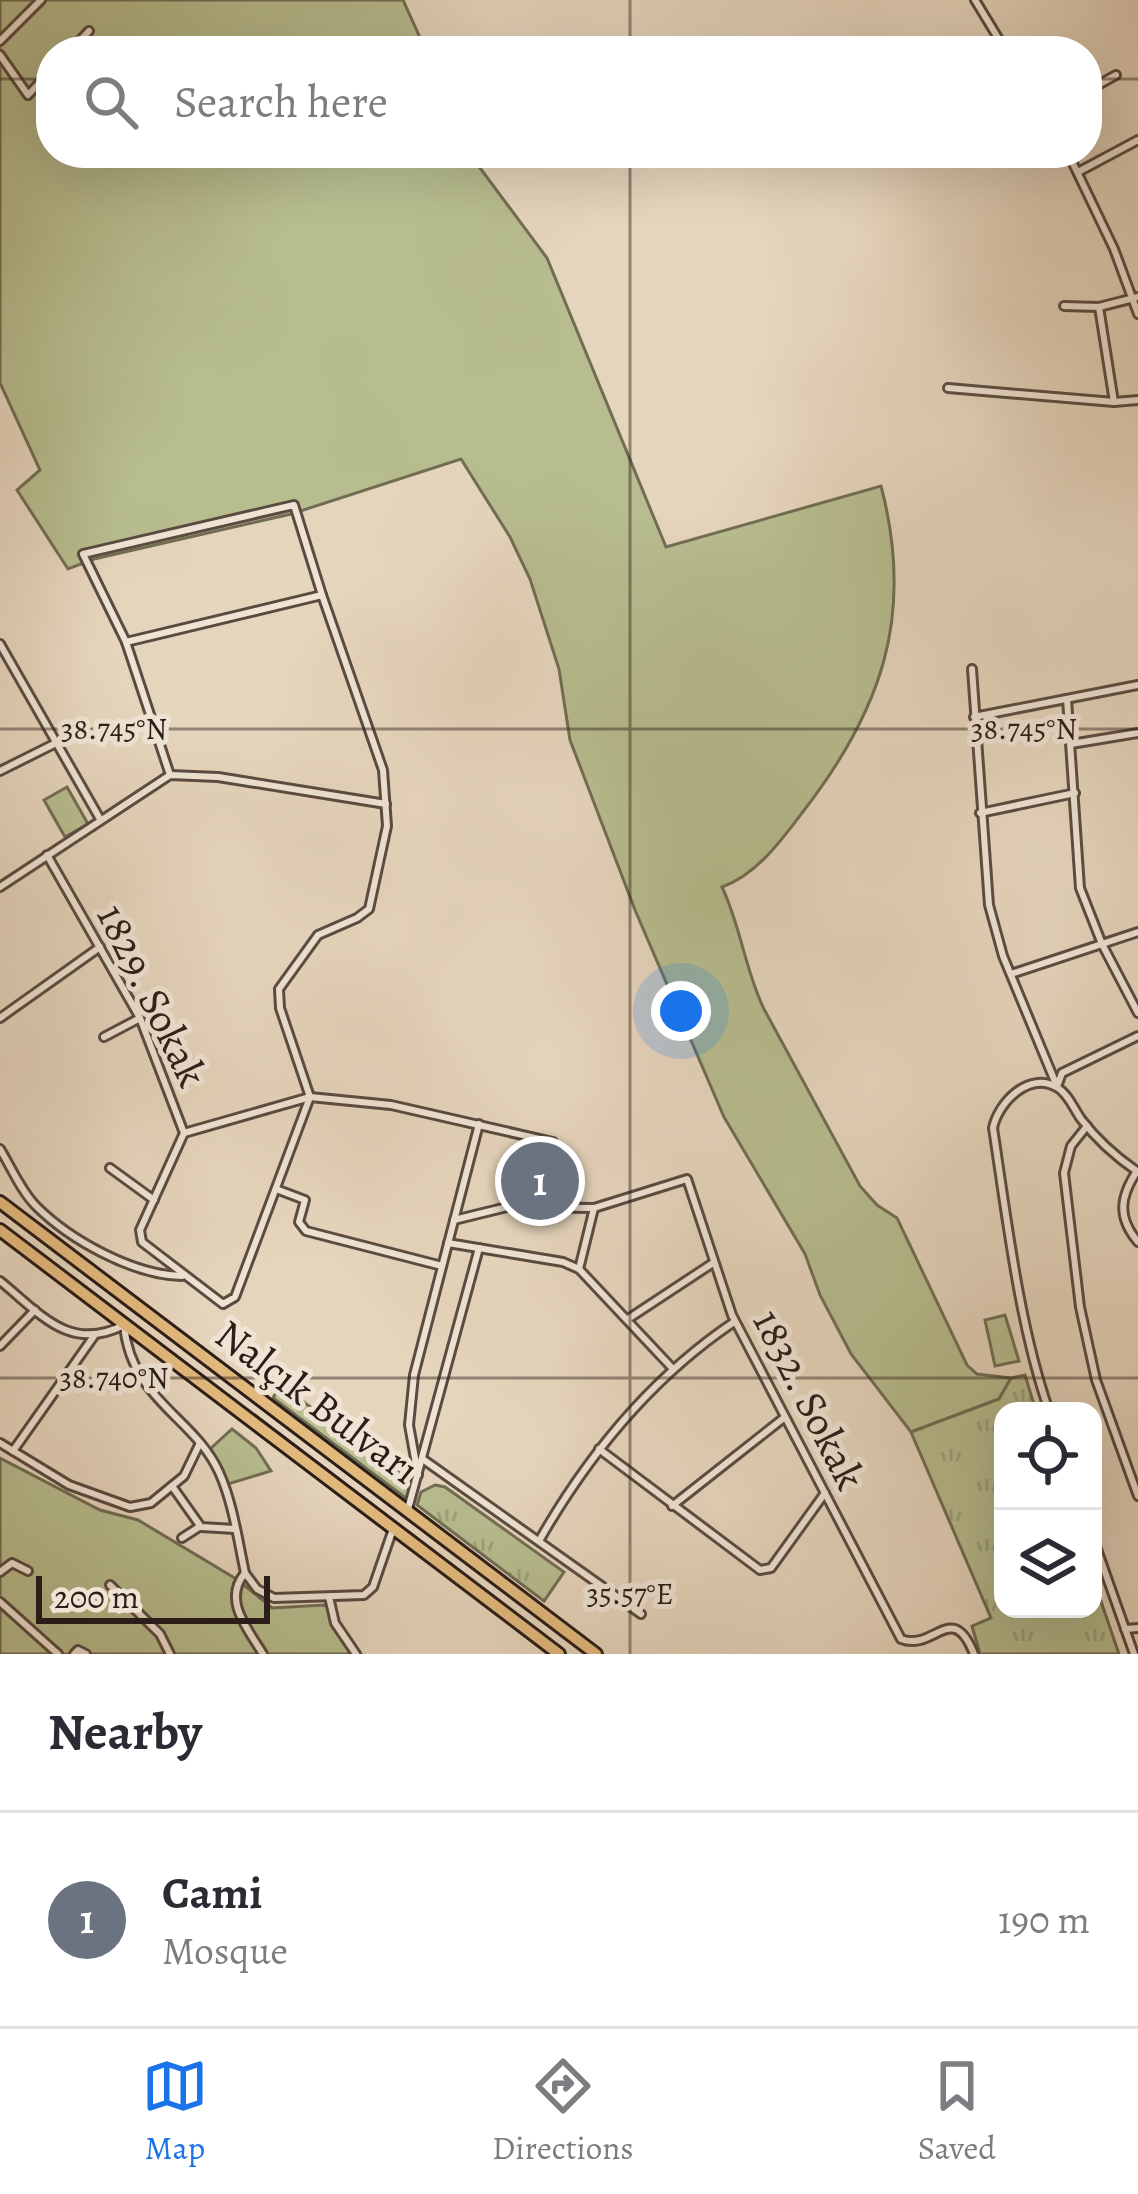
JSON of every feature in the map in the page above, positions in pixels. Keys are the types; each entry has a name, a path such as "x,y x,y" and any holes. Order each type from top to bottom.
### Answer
{"highway":[{"name":"Nalçık Bulvarı","path":"0,1202 596,1654"},
{"name":"Nalçık Bulvarı","path":"0,1230 559,1654"}],"street":[{"path":"0,40 41,0"},
{"path":"976,0 997,36"},
{"path":"84,36 89,31"},
{"path":"0,55 28,95 36,87"},
{"path":"1102,83 1117,75"},
{"path":"1102,159 1138,140"},
{"path":"1076,168 1136,297 1138,314"},
{"path":"1078,172 1086,168"},
{"path":"1064,305 1099,307 1136,297"},
{"path":"1099,307 1114,402"},
{"path":"948,388 1138,400"},
{"path":"0,1149 34,1204 88,1247 166,1276 185,1276 223,1304 232,1301 310,1096 278,1003 279,988 314,939 369,909 388,804 383,770 294,505 83,554 126,641 170,775"},
{"path":"126,641 322,595"},
{"path":"0,644 100,819"},
{"path":"972,669 988,905 1010,974 1057,1087 1087,1126 1137,1171 1122,1206 1126,1224 1138,1242"},
{"path":"974,717 1138,685"},
{"path":"1067,699 1081,888 1102,944 1138,1013"},
{"path":"1071,744 1138,733"},
{"path":"0,772 56,743"},
{"path":"0,887 170,775 218,777 388,804"},
{"path":"980,813 1075,793"},
{"name":"1829. Sokak","path":"47,855 140,1018 184,1133 140,1230 146,1248 185,1276"},
{"path":"1010,974 1138,932"},
{"path":"0,1018 101,946"},
{"path":"104,1037 140,1018"},
{"path":"1057,1087 1062,1073 1138,1036"},
{"path":"1046,1402 1037,1376 993,1128 1000,1108 1015,1093 1040,1084 1057,1087"},
{"path":"184,1133 310,1096 373,1102 554,1142 573,1208"},
{"path":"418,1475 409,1408 479,1124"},
{"path":"1087,1126 1071,1146 1064,1173 1080,1307 1096,1380 1138,1496"},
{"path":"110,1168 154,1200"},
{"name":"1832. Sokak","path":"593,1208 687,1179 735,1321 901,1639 915,1642 953,1628 967,1636 974,1654"},
{"path":"276,1189 305,1200 299,1222 306,1232 442,1266"},
{"path":"454,1220 507,1207 593,1208 579,1269"},
{"path":"448,1243 579,1269 673,1369"},
{"path":"408,1509 478,1248"},
{"path":"628,1319 713,1263"},
{"path":"0,1281 62,1331 94,1335 124,1325 128,1349 147,1385 219,1472 245,1573 257,1589 270,1597 360,1596 371,1590 393,1529"},
{"path":"0,1346 35,1309"},
{"path":"538,1541 599,1449 673,1369 735,1321"},
{"path":"13,1451 94,1335"},
{"path":"672,1506 785,1417"},
{"path":"0,1443 69,1485 125,1506 152,1503 189,1471 199,1445"},
{"path":"599,1449 754,1569 771,1568 825,1493"},
{"path":"423,1459 641,1614"},
{"path":"172,1486 200,1526 235,1528"},
{"path":"182,1538 200,1526"},
{"path":"0,1572 12,1563 28,1571"},
{"path":"1102,1564 1134,1654"},
{"path":"245,1573 234,1599 263,1654"},
{"path":"110,1585 160,1634 170,1654"},
{"path":"329,1597 335,1622 356,1654"},
{"path":"0,1602 58,1654"},
{"path":"1125,1629 1138,1628"},
{"path":"74,1654 77,1650 86,1654"}],"green space":[{"path":"0,0 403,0 419,36 36,36 36,168 480,168 547,258 666,547 881,486 894,577 892,619 871,698 830,775 785,835 756,866 722,887 764,1009 860,1186 897,1218 967,1365 977,1374 1011,1378 999,1399 911,1432 851,1354 805,1254 724,1117 635,910 570,740 559,669 530,579 461,459 291,514 68,569 17,490 40,470 0,383"},
{"path":"67,787 88,824 65,837 44,800"},
{"path":"1005,1315 1019,1361 995,1366 985,1320"},
{"path":"1025,1375 1033,1402 994,1402 994,1618 1102,1618 1102,1604 1119,1654 980,1654 972,1626 991,1618 911,1432 999,1399 1011,1378"},
{"path":"280,1385 413,1481 407,1499 273,1398"},
{"path":"232,1429 256,1448 271,1471 228,1484 209,1450"},
{"path":"0,1458 100,1510 138,1520 238,1580 272,1608 324,1605 336,1612 361,1654 0,1654"},
{"path":"435,1485 445,1487 564,1572 544,1601 417,1505 421,1492"}],"place":[{"name":"Cami","path":"540,1181"}]}
